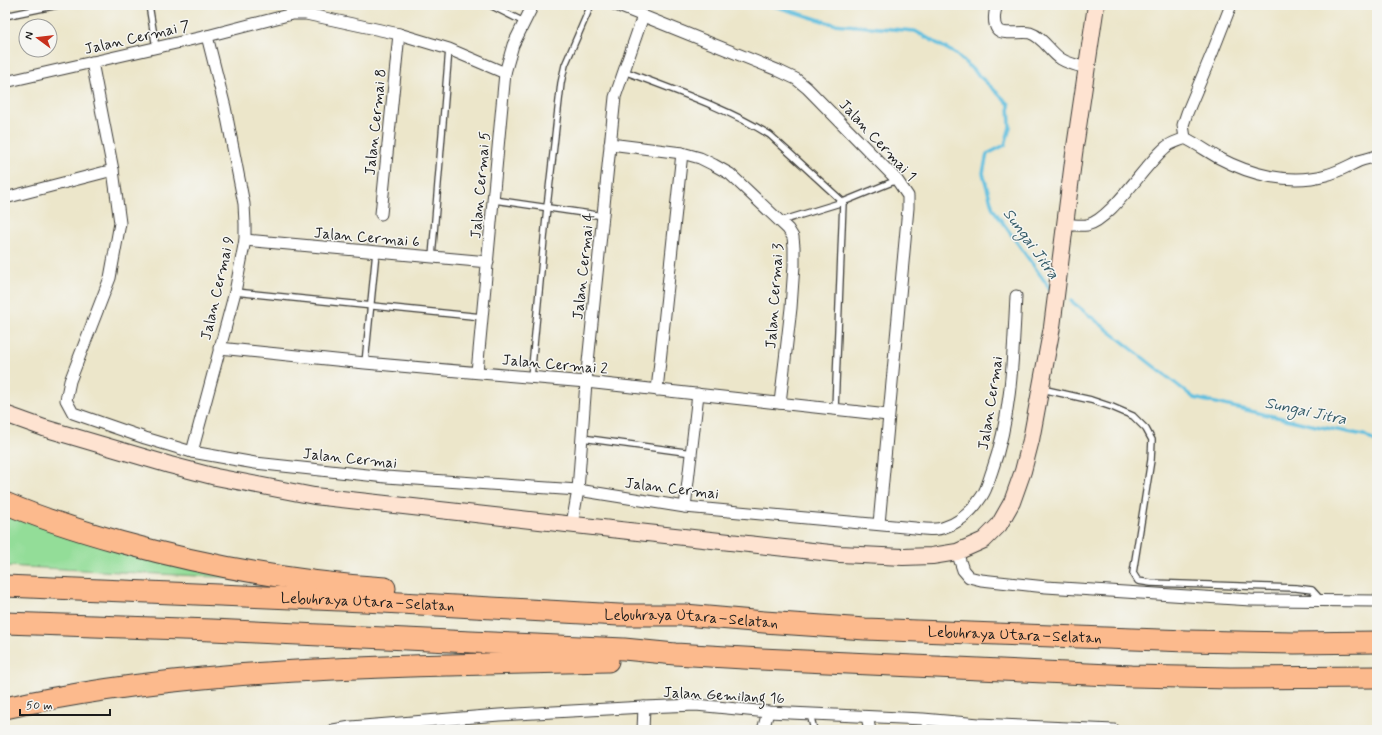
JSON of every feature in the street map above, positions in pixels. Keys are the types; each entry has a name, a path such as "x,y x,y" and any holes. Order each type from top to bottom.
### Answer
{"highway":[{"path":"5,503 59,523 144,548 216,566 271,576 368,587 620,604 685,615"},
{"name":"Lebuhraya Utara–Selatan","path":"5,586 364,601 619,615 685,615 866,629 1132,640 1295,643 1377,642"},
{"path":"5,623 624,649 674,654 1132,676 1230,678 1377,677"},
{"path":"5,708 97,690 253,673 367,667 620,661 674,654"}],"street":[{"name":"Jalan Cermai 5","path":"477,372 506,73 513,45 533,5"},
{"name":"Jalan Cermai 1","path":"616,5 796,79 807,88 897,180 908,196 879,524"},
{"path":"998,5 995,16 997,29 1002,32 1030,33 1038,38 1061,59 1088,68"},
{"path":"5,414 52,430 170,465 216,477 322,497 840,554 903,557 932,556 957,552 984,540 1000,526 1012,502 1023,471 1031,440 1052,327 1096,5"},
{"path":"1185,138 1183,125 1187,113 1231,5"},
{"name":"Jalan Cermai 7","path":"5,82 207,36 292,9 306,14 399,34 449,48 506,73"},
{"name":"Jalan Cermai 4","path":"572,524 578,490 586,382 615,98 643,16"},
{"name":"Jalan Cermai 8","path":"381,214 399,34"},
{"name":"Jalan Cermai 9","path":"192,452 235,292 244,240 245,224 244,204 225,107 207,36"},
{"name":"Jalan Cermai","path":"92,62 113,170 120,223 110,278 70,381 66,400 73,413 145,438 192,452 255,463 386,478 578,490 685,507 915,528 944,528 960,520 972,510 983,495 996,460 1002,437 1011,379 1016,296"},
{"path":"1065,224 1087,225 1101,217 1115,205 1158,154 1167,146 1185,138"},
{"path":"1185,138 1237,167 1276,178 1307,179 1324,176 1339,171 1360,160 1377,156"},
{"name":"Jalan Cermai 3","path":"610,144 682,153 700,158 730,174 788,229 793,237 794,247 791,308 780,403"},
{"path":"657,390 682,153"},
{"path":"5,198 113,170"},
{"name":"Jalan Cermai 6","path":"244,240 488,262"},
{"name":"Jalan Cermai 2","path":"219,348 365,363 586,382 888,415"},
{"path":"685,507 698,394"},
{"path":"957,552 963,570 970,577 981,580 1046,587 1251,600 1377,601"},
{"name":"Jalan Gemilang 16","path":"333,730 351,727 499,715 644,707 696,706 768,712 867,717 924,725 1114,730"},
{"path":"643,730 644,707"},
{"path":"763,730 768,712"},
{"path":"867,717 870,730"}],"lane":[{"path":"5,16 58,5"},
{"path":"149,5 156,48"},
{"path":"490,5 524,22"},
{"path":"531,377 547,207 562,77 565,66 591,5"},
{"path":"432,257 449,48"},
{"path":"623,71 736,116 759,128 770,135 843,202 834,409"},
{"path":"780,221 843,202 897,180"},
{"path":"494,200 604,216"},
{"path":"365,363 376,252"},
{"path":"235,292 482,317"},
{"path":"1040,389 1091,400 1112,407 1133,416 1146,428 1152,440 1151,460 1133,573 1138,581 1151,583 1296,588 1312,590 1321,600"},
{"path":"582,438 692,453"},
{"path":"810,714 814,730"}],"green space":[{"path":"5,506 274,580 5,566"}],"waterway":[{"name":"Sungai Jitra","path":"771,5 833,24 915,31 956,54 1009,104 1010,127 1005,145 987,154 983,173 993,209 1051,290"},
{"name":"Sungai Jitra","path":"1071,301 1194,398 1316,426 1364,435 1377,443"}]}
